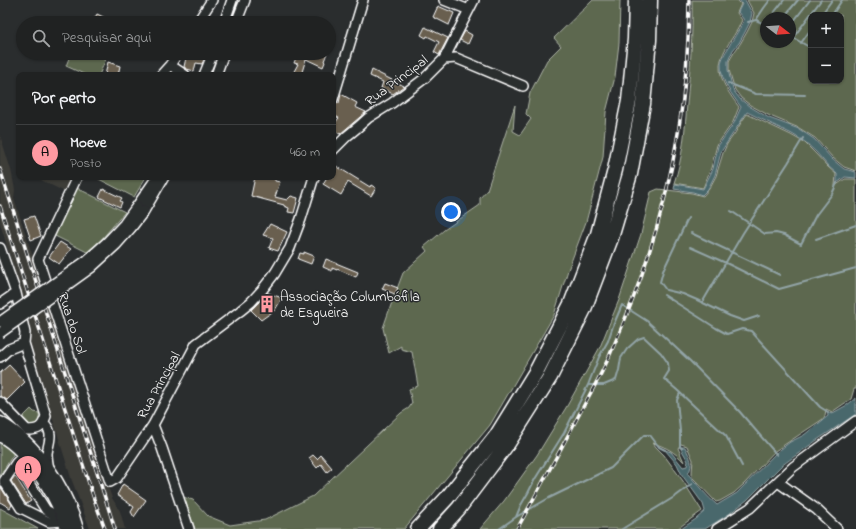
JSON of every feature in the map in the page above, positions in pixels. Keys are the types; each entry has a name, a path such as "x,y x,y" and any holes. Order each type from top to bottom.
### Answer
{"highway":[{"path":"418,529 447,498 497,435 537,370 571,304 598,234 615,170 629,102 635,39 636,0"},
{"path":"440,529 459,508 508,443 550,377 586,302 611,238 630,174 643,104 649,40 650,0"}],"main road":[{"path":"0,423 12,430 26,443 50,472 69,506 77,529"},
{"path":"0,434 13,444 20,458 44,482 66,525"}],"street":[{"path":"202,16 212,0"},
{"path":"226,16 232,0"},
{"path":"239,16 245,0"},
{"path":"336,89 363,0"},
{"path":"444,0 469,10"},
{"name":"Rua Principal","path":"336,147 363,122 392,103 425,78 444,59 474,0"},
{"path":"444,59 456,58 523,86"},
{"path":"164,72 173,60"},
{"path":"205,72 210,60"},
{"path":"217,72 221,60"},
{"path":"170,65 180,72"},
{"name":"Rua do Sol","path":"76,180 38,259 110,482"},
{"path":"0,333 92,267 116,245 131,228 155,180"},
{"path":"0,322 86,261 140,209 162,180"},
{"name":"Rua Principal","path":"110,482 118,478 153,425 196,344 240,311 262,290 275,273 290,248 313,180"},
{"path":"0,248 16,293 25,333 24,343 46,416 44,423 35,430 12,430"},
{"path":"0,304 16,293"},
{"path":"0,357 9,349 24,343"},
{"path":"0,402 27,430"},
{"path":"717,529 750,508 793,467 856,421"},
{"path":"44,423 48,427 51,435 47,455 50,472"},
{"path":"153,425 189,529"},
{"path":"20,458 4,481 21,508 49,522 66,525"},
{"path":"778,482 816,509 837,529"}],"shaded area":[{"path":"0,135 11,170 15,190 14,198 94,447 112,498 120,511 125,529 90,529 71,478 30,345 29,321 0,223"},
{"path":"41,180 73,180 67,193"}],"green space":[{"path":"593,0 620,0 619,43 615,77 606,112 603,157 586,222 568,270 554,315 490,425 404,529 195,529 183,497 193,500 208,516 230,525 265,520 313,496 401,413 409,408 412,403 409,389 418,386 412,352 401,349 401,346 389,353 383,328 403,273 427,251 424,247 444,230 480,205 480,198 487,190 515,105 513,131 520,135 531,119 526,114 530,93 547,60 561,46 554,38"},
{"path":"692,0 737,0 741,4 737,13 742,20 725,50 720,65 723,82 739,107 733,122 717,145 711,168 703,188 674,183 682,154 685,124 691,52"},
{"path":"747,0 856,0 856,171 844,167 833,158 815,138 799,128 770,116 750,105 741,98 735,90 729,70 729,61 752,22 754,13"},
{"path":"68,60 106,60 100,72 79,72 66,66"},
{"path":"747,114 805,143 836,174 835,186 845,179 856,179 856,389 854,389 851,399 832,412 826,409 823,419 775,451 734,493 716,502 692,477 693,460 687,446 681,444 678,448 684,462 670,450 653,443 683,481 702,511 677,529 480,529 504,501 537,455 567,406 600,347 619,300 641,234 651,192 658,189 692,193 703,196 709,189 716,176 727,144"},
{"path":"101,180 144,180 134,197"},
{"path":"75,187 125,212 100,241 87,252 51,234"},
{"path":"31,409 34,412 39,413 39,419 38,422 29,426 21,419"},
{"path":"0,443 14,453 0,476"},
{"path":"0,508 38,529 0,529"}],"water":[{"path":"739,0 745,0 752,13 750,22 745,32 733,50 728,61 728,70 733,90 740,99 749,106 769,118 799,129 814,139 832,159 844,169 856,172 856,178 845,177 837,183 837,174 805,142 747,112 721,152 715,175 708,189 702,195 674,189 675,184 703,189 713,169 718,146 734,123 741,107 731,93 721,71 724,55 744,20 738,12 742,4"},
{"path":"856,398 856,414 781,466 747,500 729,514 705,529 681,529 705,511 703,504 682,475 677,464 665,450 671,452 683,467 687,466 688,461 680,447 685,447 690,457 691,464 688,474 717,505 737,493 776,453 790,442 804,435 828,416 827,411 831,414"}],"building":[{"path":"438,6 454,13 449,25 433,17"},
{"path":"425,27 448,38 439,55 434,52 439,42 427,36 426,38 421,35"},
{"path":"465,31 472,35 468,44 460,40"},
{"path":"186,60 204,60 202,64 196,63 194,71 184,67"},
{"path":"295,60 306,60 302,72 294,72 298,64 294,63"},
{"path":"308,60 324,60 323,67"},
{"path":"108,62 120,66 119,72 106,72"},
{"path":"372,70 404,86 393,94 381,88 383,82 370,76"},
{"path":"341,94 357,103 355,107 366,112 340,134 336,132 336,122 339,118 336,116 336,104 339,103"},
{"path":"336,166 370,187 371,185 376,188 371,196 348,182 341,195 323,184 325,180 336,180"},
{"path":"254,180 275,180 280,182 275,197 287,200 291,196 298,198 294,213 288,212 289,208 284,205 251,196"},
{"path":"103,189 122,198 120,201 122,202 120,207 99,197"},
{"path":"34,216 41,236 31,240 24,219"},
{"path":"270,224 287,232 278,251 269,248 273,238 263,235"},
{"path":"60,242 71,249 59,264 49,257"},
{"path":"304,252 314,256 311,264 298,259 300,253 304,254"},
{"path":"326,259 358,272 356,277 337,269 332,268 332,271 323,267"},
{"path":"385,283 398,288 395,294 382,289"},
{"name":"Associação Columbófila de Esgueira","path":"268,293 282,298 275,310 261,320 251,310"},
{"path":"9,365 25,382 7,400 0,396 0,373"},
{"path":"313,455 317,459 321,455 332,468 327,472 321,464 317,468 309,458"},
{"path":"15,476 31,501 26,504 11,481"},
{"path":"123,484 146,500 134,517 131,512 134,507 117,495"},
{"path":"0,486 12,505 10,508 0,502"}],"waterway":[{"path":"756,20 770,0"},
{"path":"775,12 784,0"},
{"path":"788,12 798,0"},
{"path":"796,18 810,0"},
{"path":"796,34 821,0"},
{"path":"823,12 832,0"},
{"path":"834,12 842,0"},
{"path":"748,22 756,20 760,22"},
{"path":"801,43 808,33"},
{"path":"796,39 808,46"},
{"path":"728,83 756,94 805,95"},
{"path":"702,303 743,233 803,138"},
{"path":"731,211 765,234 776,233 784,235 801,244 816,215 832,194 837,183"},
{"path":"688,218 663,271 660,282 666,290 683,294 744,321 759,316"},
{"path":"816,239 856,225"},
{"path":"691,233 780,275"},
{"path":"690,247 779,289 856,268"},
{"path":"664,295 727,334 742,329 751,331 820,407 828,412"},
{"path":"588,385 622,305 647,321 690,361 739,411 777,455"},
{"path":"516,517 535,479 564,433 588,385 604,385 616,380 621,358 627,349 638,339 644,337 661,353 668,363 669,371 664,379 726,436 742,466"},
{"path":"680,393 677,400 680,447 682,448"},
{"path":"499,529 516,517 549,498 611,468 644,435 650,435 659,447 665,450"},
{"path":"622,529 676,496 692,484"}],"railway":[{"path":"517,529 604,367 629,310 658,224 678,136 688,46 689,0"},
{"path":"0,169 115,529"},
{"path":"0,206 105,529"}],"place":[{"name":"Associação Columbófila de Esgueira","path":"267,304"},
{"name":"Moeve","path":"28,489"}]}
